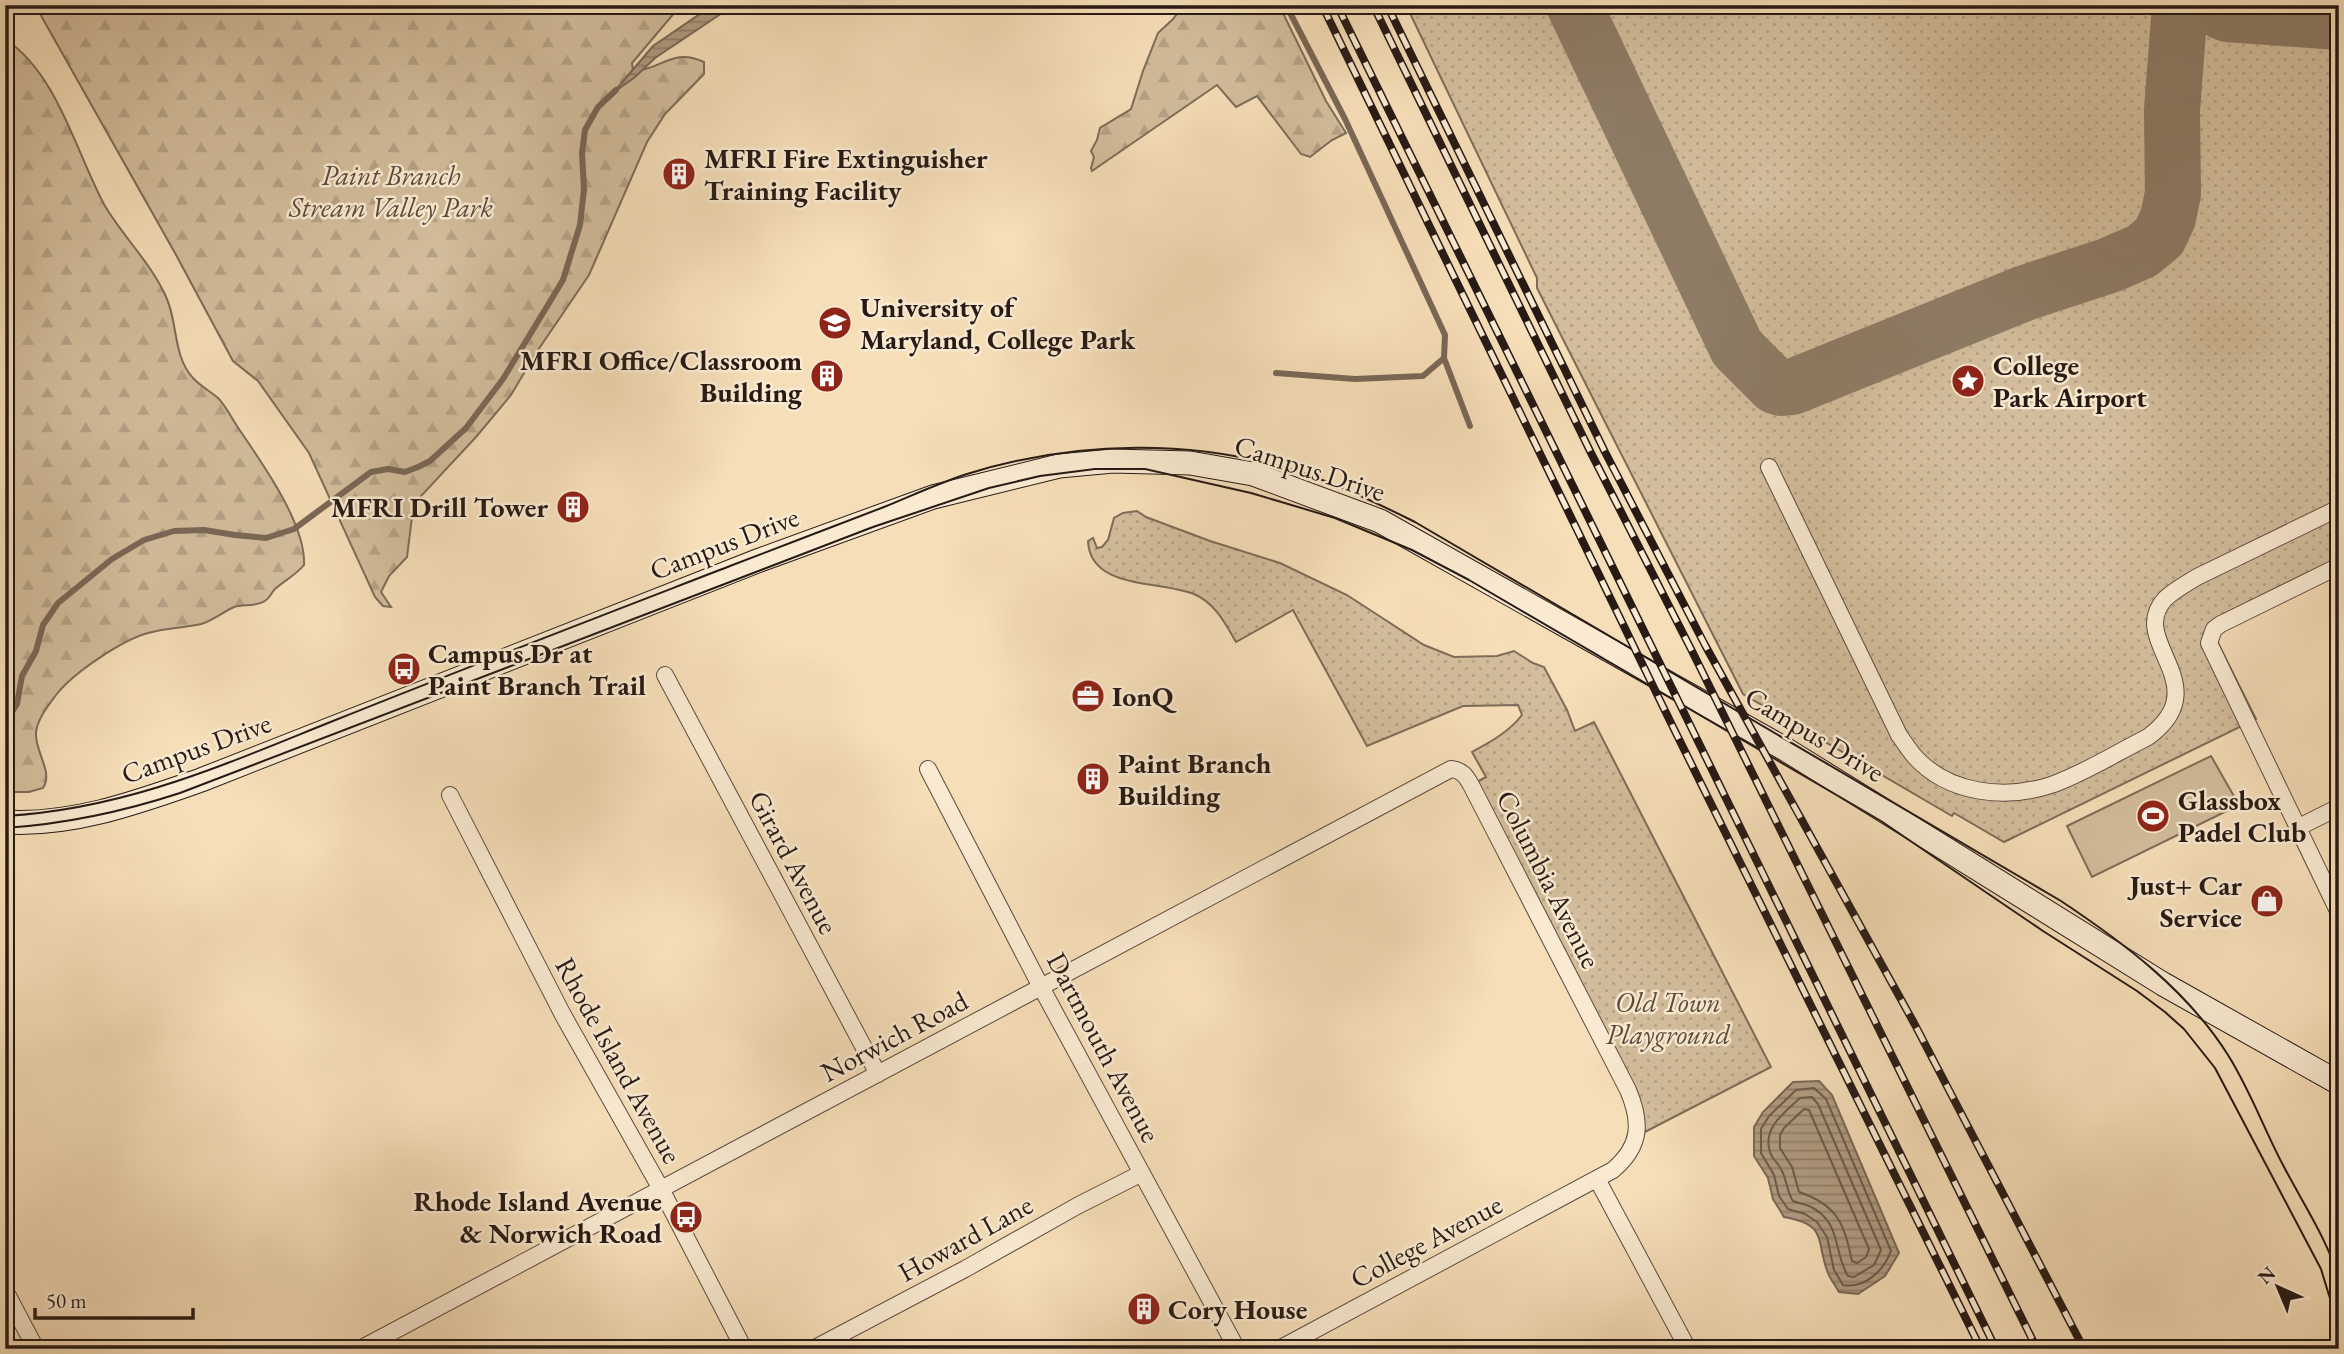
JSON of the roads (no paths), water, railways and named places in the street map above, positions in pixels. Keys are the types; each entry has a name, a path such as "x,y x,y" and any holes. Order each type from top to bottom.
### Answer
{"main road":[{"name":"Campus Drive","path":"5,822 33,824 110,811 201,780 760,560 933,497 1059,467 1113,461 1190,463 1253,474 1380,520 1785,749 2164,984 2339,1083"}],"street":[{"path":"1769,467 1899,735 1915,757 1939,776 1967,789 1995,793 2025,792 2053,784 2161,728 2176,704 2176,690 2155,625 2164,600 2197,577 2339,508"},
{"path":"2339,566 2221,624 2214,629 2209,643 2339,913"},
{"name":"Girard Avenue","path":"665,675 878,1074"},
{"name":"Dartmouth Avenue","path":"928,769 1041,987 1237,1349"},
{"name":"Norwich Road","path":"360,1349 1451,769"},
{"name":"Columbia Avenue","path":"1451,769 1466,775 1634,1106 1637,1136 1633,1148 1625,1160 1613,1170 1597,1178"},
{"name":"Rhode Island Avenue","path":"450,795 563,1015 661,1189 744,1349"},
{"path":"2297,828 2339,807"},
{"name":"Howard Lane","path":"813,1349 1142,1173"},
{"path":"1597,1178 1688,1349"},
{"name":"College Avenue","path":"1279,1349 1597,1178"},
{"path":"8,1296 36,1349"}],"water":[{"path":"713,5 734,5 655,58 613,93 653,46"},
{"path":"1819,1081 1832,1095 1899,1253 1885,1276 1858,1294 1839,1292 1828,1273 1818,1236 1808,1224 1784,1217 1773,1199 1768,1178 1754,1156 1754,1127 1763,1112 1793,1082"}],"waterway":[{"path":"1276,373 1355,379 1423,376 1444,358 1445,335 1345,119 1286,5"},
{"path":"5,723 17,704 22,676 36,651 43,625 58,603 112,559 144,540 174,531 204,530 266,538 294,529 371,472 388,469 405,472 430,461 466,428 503,379 563,280 580,225 584,189 582,153 585,130 598,107 616,90"},
{"path":"1444,358 1470,426"}],"tram line":[{"path":"5,816 92,804 213,769 967,474 1051,455 1136,448 1180,449 1265,462 1334,484 1415,522 2061,901 2131,951 2193,1009 2228,1055 2321,1236 2339,1280"},
{"path":"5,828 50,824 93,816 180,793 873,527 989,488 1040,476 1095,469 1145,469 1251,493 1335,518 1412,550 1469,580 1881,821 2137,991 2184,1029 2215,1068 2321,1269 2332,1305 2330,1349"}],"railway":[{"path":"1322,5 1671,723 1981,1349"},
{"path":"1337,5 1996,1349"},
{"path":"1373,5 1590,451 1692,651 2037,1349"},
{"path":"1387,5 1605,452 1705,645 1914,1023 2084,1349"}],"place":[{"name":"MFRI Fire Extinguisher Training Facility","path":"679,174"},
{"name":"University of Maryland, College Park","path":"835,323"},
{"name":"MFRI Office/Classroom Building","path":"827,376"},
{"name":"College Park Airport","path":"1968,381"},
{"name":"MFRI Drill Tower","path":"573,507"},
{"name":"Campus Dr at Paint Branch Trail","path":"404,669"},
{"name":"IonQ","path":"1088,696"},
{"name":"Paint Branch Building","path":"1093,779"},
{"name":"Glassbox Padel Club","path":"2153,816"},
{"name":"Just+ Car Service","path":"2267,901"},
{"name":"Rhode Island Avenue & Norwich Road","path":"686,1217"},
{"name":"Cory House","path":"1144,1309"}],"park label":[{"name":"Paint Branch Stream Valley Park","path":"391,191"},
{"name":"Old Town Playground","path":"1668,1018"}]}
